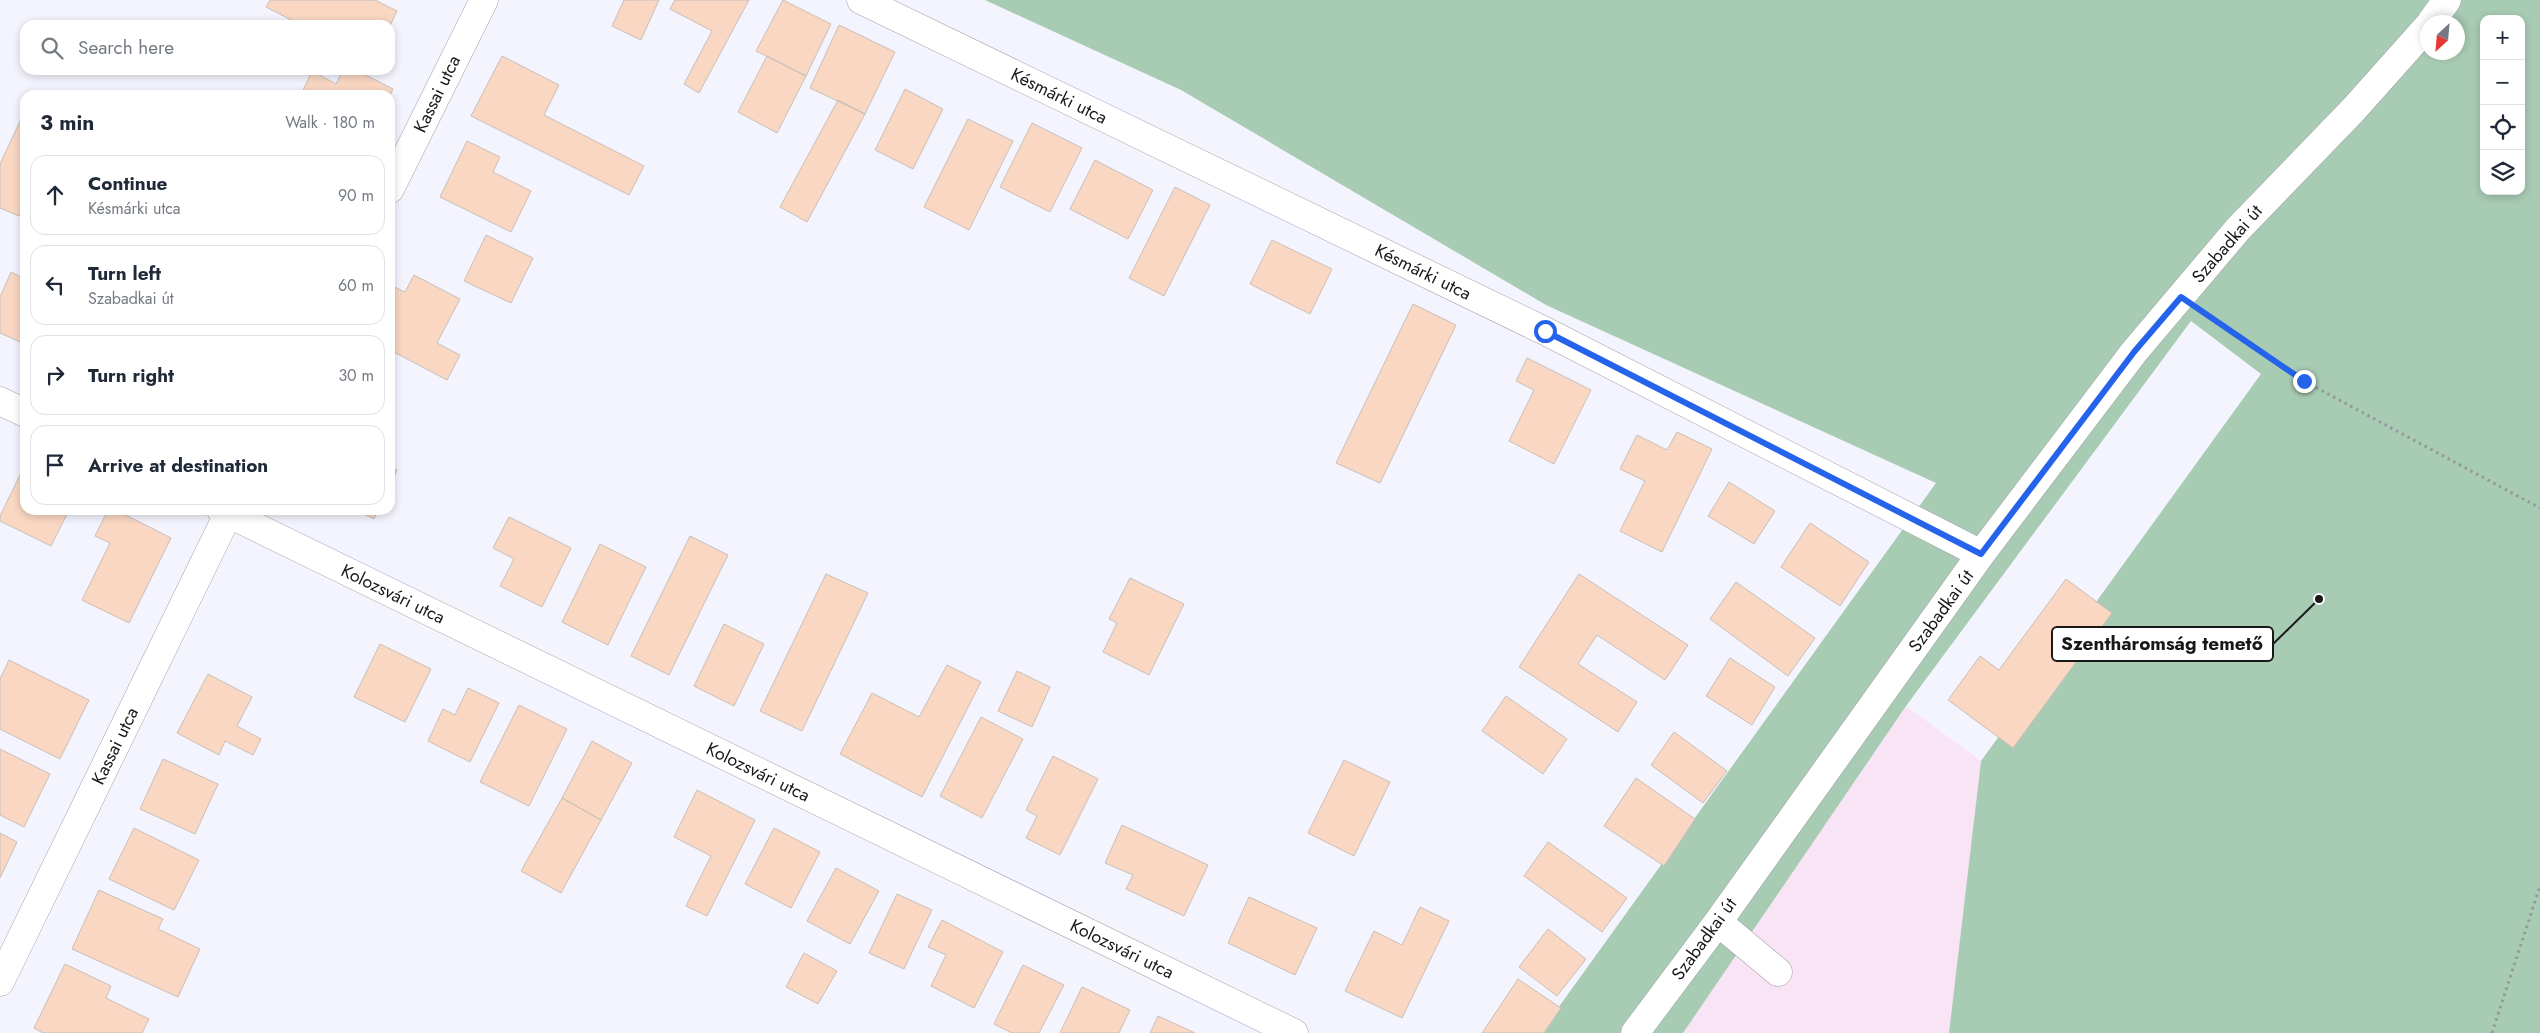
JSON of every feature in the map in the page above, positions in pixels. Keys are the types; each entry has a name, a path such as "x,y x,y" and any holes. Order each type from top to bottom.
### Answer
{"street":[{"name":"Kassai utca","path":"395,179 484,0"},
{"name":"Késmárki utca","path":"861,0 1545,331 1981,554"},
{"path":"2436,15 2447,0"},
{"name":"Szabadkai út","path":"1635,1033 1718,922 1981,554 2134,352 2238,228 2354,109 2420,35"},
{"path":"0,401 20,411"},
{"name":"Kassai utca","path":"0,982 225,515"},
{"name":"Kolozsvári utca","path":"235,515 1294,1033"},
{"path":"1718,922 1778,972"}],"path":[{"path":"2181,297 2304,381 2540,508"},
{"path":"2492,1033 2540,886"}],"shaded area":[{"path":"1906,706 1981,761 1949,1033 1683,1033"}],"green space":[{"path":"985,0 2540,0 2540,1033 1949,1033 1981,761 2261,374 2191,321 1906,706 1683,1033 1540,1033 1936,483 1546,305 1181,90"}],"building":[{"path":"270,0 375,0 397,11 393,20 291,20 266,7"},
{"path":"624,0 659,0 641,40 612,26"},
{"path":"675,0 749,0 699,93 684,84 712,31 670,9"},
{"path":"783,0 831,24 806,76 756,51"},
{"path":"839,25 895,52 865,114 810,88"},
{"path":"502,56 559,85 544,115 644,166 629,195 471,116"},
{"path":"767,56 806,76 777,133 738,112"},
{"path":"310,75 319,75 336,84 340,75 366,75 393,89 303,90"},
{"path":"905,89 943,109 913,169 875,150"},
{"path":"838,100 865,114 807,222 780,207"},
{"path":"968,119 1013,141 969,230 924,207"},
{"path":"20,121 19,216 0,208 0,164"},
{"path":"1032,123 1082,148 1050,212 1000,187"},
{"path":"467,141 500,157 493,172 531,191 511,232 440,197"},
{"path":"1095,160 1153,190 1128,239 1070,209"},
{"path":"1175,187 1210,205 1164,296 1129,278"},
{"path":"486,235 533,258 511,303 464,281"},
{"path":"1272,240 1332,269 1310,314 1250,284"},
{"path":"11,272 20,276 20,342 0,333 0,297"},
{"path":"414,275 460,299 437,343 460,355 447,380 395,353 395,287 405,292"},
{"path":"1413,304 1456,325 1380,483 1336,463"},
{"path":"1527,358 1591,390 1554,464 1509,441 1534,390 1516,381"},
{"path":"1677,432 1712,449 1662,552 1620,531 1645,481 1620,469 1637,435 1667,450"},
{"path":"20,475 20,515 66,515 51,546 0,521 0,516"},
{"path":"1729,482 1775,511 1754,544 1708,516"},
{"path":"106,515 126,515 171,538 129,623 82,600 110,543 95,536"},
{"path":"366,515 376,515 374,519"},
{"path":"509,517 571,548 542,607 500,586 514,559 493,548"},
{"path":"1810,523 1869,562 1840,606 1781,567"},
{"path":"690,536 728,555 669,675 631,656"},
{"path":"600,544 646,567 608,645 562,622"},
{"path":"826,574 868,593 802,731 760,711"},
{"path":"1579,574 1688,645 1665,680 1597,635 1578,664 1637,702 1618,732 1519,667"},
{"path":"1130,578 1184,604 1149,675 1103,652 1117,623 1109,619"},
{"path":"2066,579 2112,613 2013,748 1948,700 1980,656 1999,670"},
{"path":"1736,582 1815,638 1788,676 1710,619"},
{"path":"724,624 764,644 734,706 694,686"},
{"path":"380,644 431,669 405,722 354,697"},
{"path":"1730,658 1775,687 1752,725 1706,696"},
{"path":"9,660 89,700 60,759 0,729 0,679"},
{"path":"947,665 981,682 922,797 840,754 872,693 919,717"},
{"path":"1017,671 1050,687 1032,727 998,711"},
{"path":"208,674 252,697 237,726 261,739 253,755 225,741 219,755 177,733"},
{"path":"468,688 499,703 470,762 428,741 443,709 455,715"},
{"path":"1506,696 1567,739 1543,774 1482,731"},
{"path":"519,705 567,729 529,806 480,782"},
{"path":"981,717 1023,739 982,818 940,796"},
{"path":"1674,732 1727,771 1703,803 1651,765"},
{"path":"592,741 632,763 601,820 562,798"},
{"path":"0,749 50,774 24,827 0,815"},
{"path":"1053,756 1098,779 1060,855 1026,838 1037,816 1026,810"},
{"path":"163,759 218,784 195,834 140,809"},
{"path":"1344,760 1390,782 1354,856 1308,833"},
{"path":"1636,778 1695,819 1664,866 1604,826"},
{"path":"697,790 755,820 707,916 686,906 711,856 674,837"},
{"path":"562,798 601,820 561,893 521,871"},
{"path":"1122,825 1208,865 1184,916 1126,889 1133,875 1105,863"},
{"path":"134,828 199,860 174,910 109,879"},
{"path":"774,828 820,852 791,908 745,884"},
{"path":"0,833 17,842 0,878"},
{"path":"1548,842 1627,898 1602,932 1524,876"},
{"path":"836,868 879,891 850,944 807,921"},
{"path":"99,890 163,919 158,929 200,949 178,997 72,949"},
{"path":"897,894 932,910 904,969 869,953"},
{"path":"1249,897 1317,928 1295,975 1228,943"},
{"path":"1420,907 1449,921 1402,1018 1345,991 1374,931 1402,945"},
{"path":"942,920 1003,952 974,1008 931,986 946,955 928,947"},
{"path":"1548,929 1586,959 1557,996 1519,967"},
{"path":"804,953 837,971 818,1004 786,987"},
{"path":"65,964 111,986 106,998 149,1019 142,1033 43,1033 34,1028"},
{"path":"1023,965 1064,985 1039,1033 1012,1033 994,1024"},
{"path":"1518,979 1561,1008 1544,1033 1482,1033"},
{"path":"1082,987 1130,1010 1119,1033 1060,1033"},
{"path":"1158,1016 1195,1033 1150,1033"}],"place":[{"name":"Szentháromság temető","path":"2319,599"}],"route":[{"path":"1545,331 1981,554 2134,352 2181,297 2304,381"}]}
